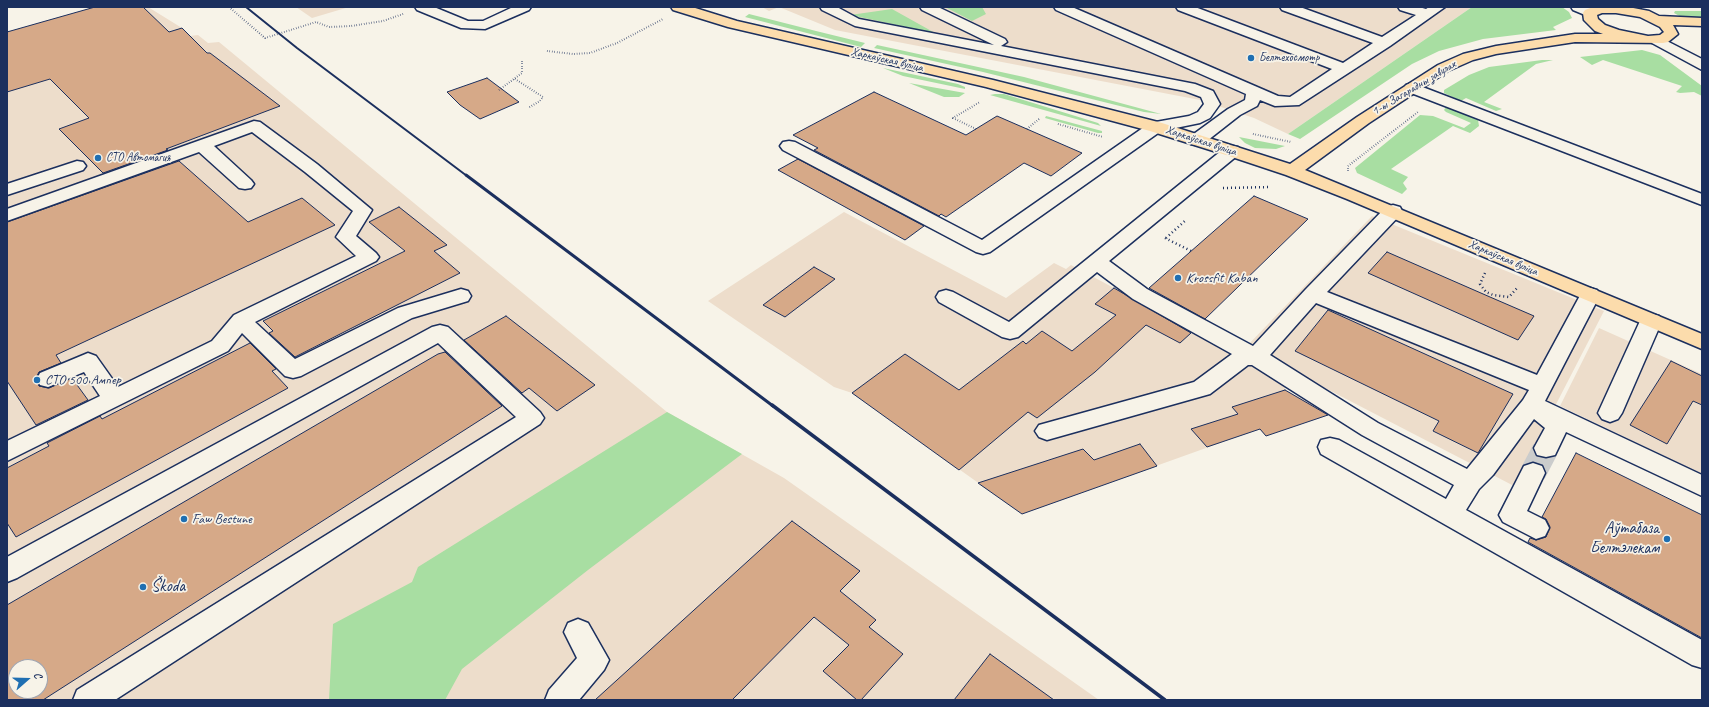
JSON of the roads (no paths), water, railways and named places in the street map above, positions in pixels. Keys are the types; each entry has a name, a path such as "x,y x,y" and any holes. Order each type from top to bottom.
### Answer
{"main road":[{"name":"Харкаўская вуліца","path":"678,7 733,24 988,83 1156,127 1232,151 1292,171 1393,211 1702,342"},
{"path":"1586,14 1600,9 1613,8 1644,14 1659,20 1669,27 1670,34"},
{"path":"1575,38 1584,31 1586,14"},
{"path":"1586,14 1608,31 1638,39 1657,40 1668,37 1670,34 1702,32"},
{"path":"1659,20 1702,22"},
{"name":"1-ы Загарадны завулак","path":"1292,171 1362,120 1443,68 1468,57 1496,50 1575,38 1638,39"}],"street":[{"path":"422,7 466,26 485,25 524,7"},
{"path":"789,146 983,248 1129,144 1156,127 1194,120 1204,115 1212,104 1207,94 1189,87 855,22 827,7"},
{"path":"927,7 1027,56"},
{"path":"1060,7 1275,101 1293,102 1433,11"},
{"path":"1183,7 1345,69"},
{"path":"1287,7 1385,43"},
{"path":"1405,7 1433,11"},
{"path":"1657,40 1702,65"},
{"path":"1412,88 1499,123 1702,200"},
{"path":"1197,140 1234,112 1251,103 1254,92"},
{"path":"7,215 254,126 311,168 363,210 346,237 369,257 241,320 220,346 7,452"},
{"path":"202,145 246,184"},
{"path":"946,297 1010,332 1232,151"},
{"path":"7,190 77,166"},
{"path":"1047,431 1202,388 1243,357 1256,357 1313,294 1393,211"},
{"path":"1097,262 1140,294 1256,357 1370,429 1470,482"},
{"path":"1313,294 1537,396 1702,486"},
{"path":"1450,514 1470,482 1484,468 1537,396 1590,295"},
{"path":"241,320 293,370 405,313 461,296"},
{"path":"1610,413 1651,321"},
{"path":"7,570 440,332 532,418 88,700"},
{"path":"48,380 88,360 114,399"},
{"path":"1537,396 1558,425 1546,448"},
{"path":"1330,447 1702,655"},
{"path":"1533,473 1512,515 1536,528"},
{"path":"560,700 594,660 578,632"}],"tunnel":[{"path":"1533,473 1546,448"}],"railway":[{"path":"246,7 297,48 467,176"},
{"path":"466,175 773,406"},
{"path":"772,405 1165,700"}],"place":[{"name":"Белтехосмотр","path":"1251,58"},
{"name":"СТО Автомагия","path":"98,158"},
{"name":"Krossfit Kaban","path":"1178,278"},
{"name":"СТО 500 Ампер","path":"37,380"},
{"name":"Faw Bestune","path":"184,519"},
{"name":"Аўтабаза Белтэлекам","path":"1667,539"},
{"name":"Škoda","path":"143,587"}]}
